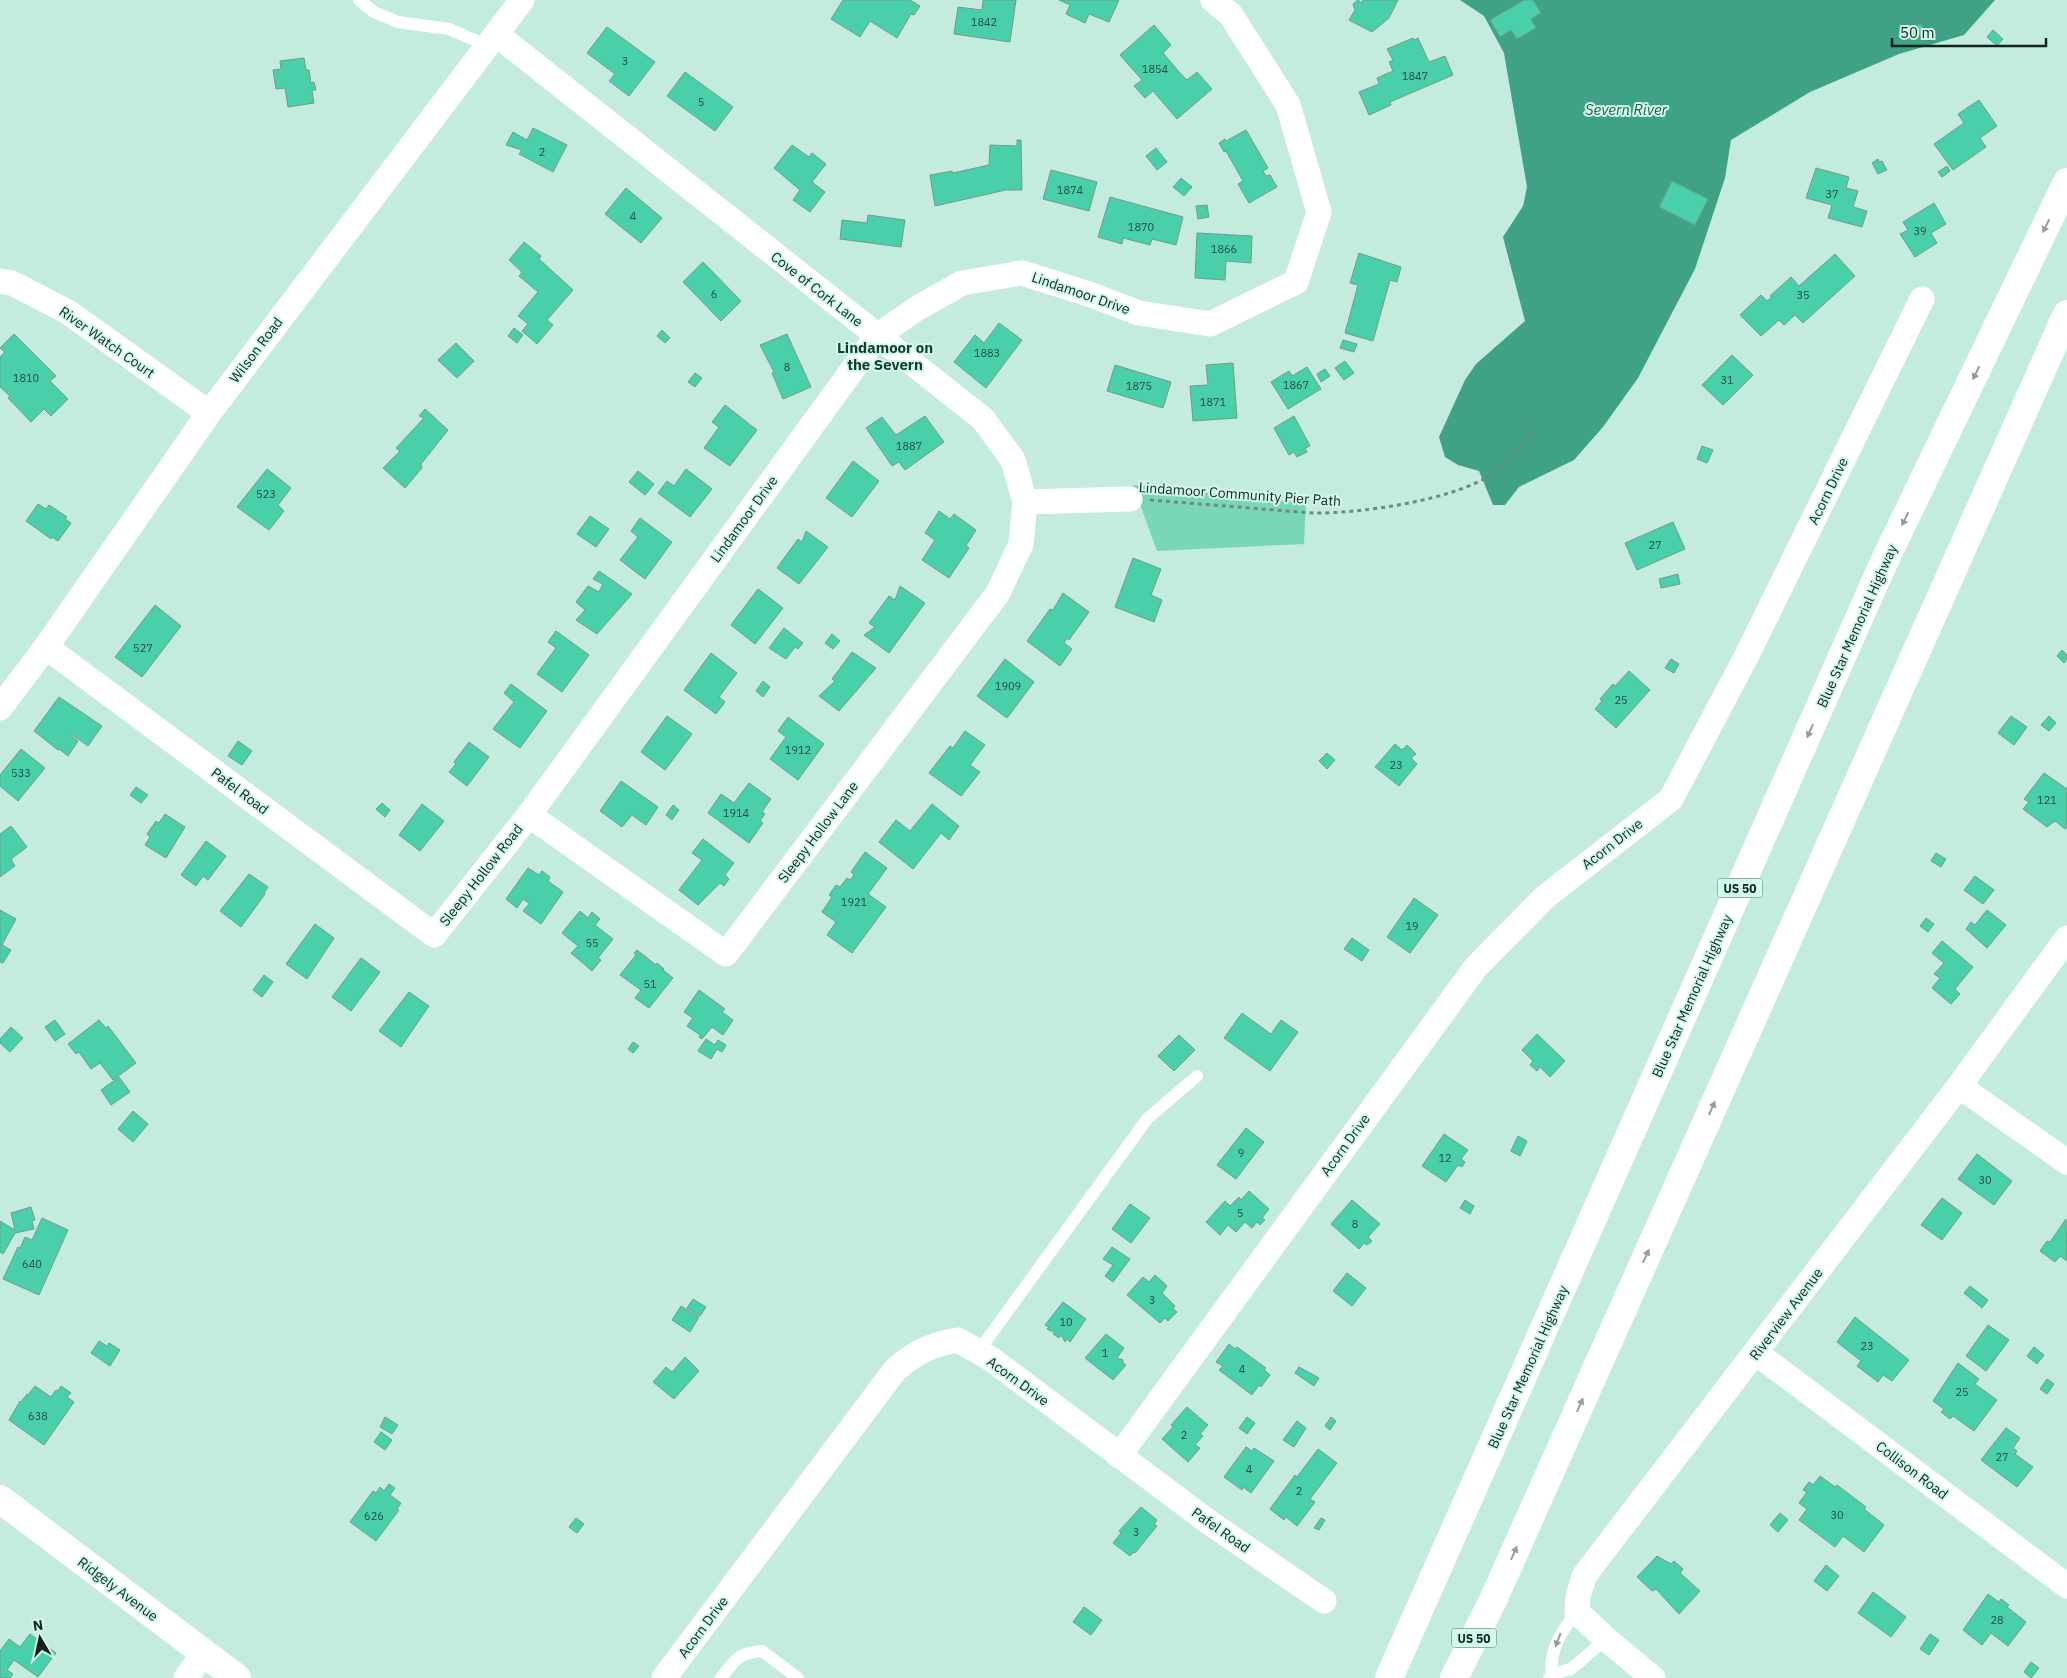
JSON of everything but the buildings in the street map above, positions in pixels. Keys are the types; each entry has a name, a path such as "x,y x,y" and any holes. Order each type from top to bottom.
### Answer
{"main road":[{"name":"Blue Star Memorial Highway","path":"1389,1678 1884,562 2067,182"},
{"name":"US 50","path":"1454,1678 1494,1598 2067,314"},
{"name":"Ridgely Avenue","path":"0,1499 237,1678"},
{"path":"1383,1678 1424,1598"},
{"path":"1462,1678 1494,1598"}],"street":[{"name":"Wilson Road","path":"0,708 46,647 209,413 522,0"},
{"name":"Lindamoor Drive","path":"529,815 877,336 962,282 1022,273 1089,294 1139,313 1210,324 1296,282 1319,212 1288,104 1231,15 1212,0"},
{"name":"Cove of Cork Lane","path":"491,39 983,419 1013,460 1025,502"},
{"name":"River Watch Court","path":"0,281 12,283 68,312 209,413"},
{"name":"Acorn Drive","path":"664,1678 895,1370 912,1355 934,1345 958,1340 991,1359 1119,1456 1476,967 1545,897 1671,799 1747,655 1922,298"},
{"path":"1025,502 1130,499"},
{"name":"Sleepy Hollow Lane","path":"529,815 726,954 998,593 1021,544 1025,502"},
{"name":"Pafel Road","path":"46,647 434,935"},
{"name":"Sleepy Hollow Road","path":"434,935 529,815"},
{"name":"Riverview Avenue","path":"1577,1612 1578,1597 1584,1576 1959,1086 2067,938"},
{"path":"1959,1086 2067,1162"},
{"name":"Collison Road","path":"1756,1353 2067,1586"},
{"name":"Pafel Road","path":"1119,1456 1210,1523 1324,1601"},
{"path":"1577,1612 1653,1678"},
{"path":"186,1678 203,1654"}],"lane":[{"path":"359,0 374,12 398,22 449,29 491,39"},
{"path":"978,1352 1147,1120 1197,1076"},
{"path":"1577,1612 1562,1629 1551,1661 1550,1676 1571,1669 1606,1639"},
{"path":"721,1678 734,1660 748,1652 762,1651 798,1678"}],"path":[{"name":"Lindamoor Community Pier Path","path":"1130,499 1313,513 1339,513 1375,509 1455,492 1484,478 1492,474 1535,430"}],"shaded area":[{"path":"1133,485 1306,503 1304,544 1157,551"}],"water":[{"name":"Severn River","path":"1460,0 1995,0 1964,35 1899,54 1810,92 1731,140 1725,178 1695,269 1638,378 1603,427 1574,460 1519,487 1505,505 1493,505 1479,471 1458,465 1445,457 1439,437 1465,380 1476,364 1525,321 1503,237 1523,206 1527,187 1504,53 1484,16"}],"district":[{"name":"Lindamoor on the Severn","path":"885,356"}]}
